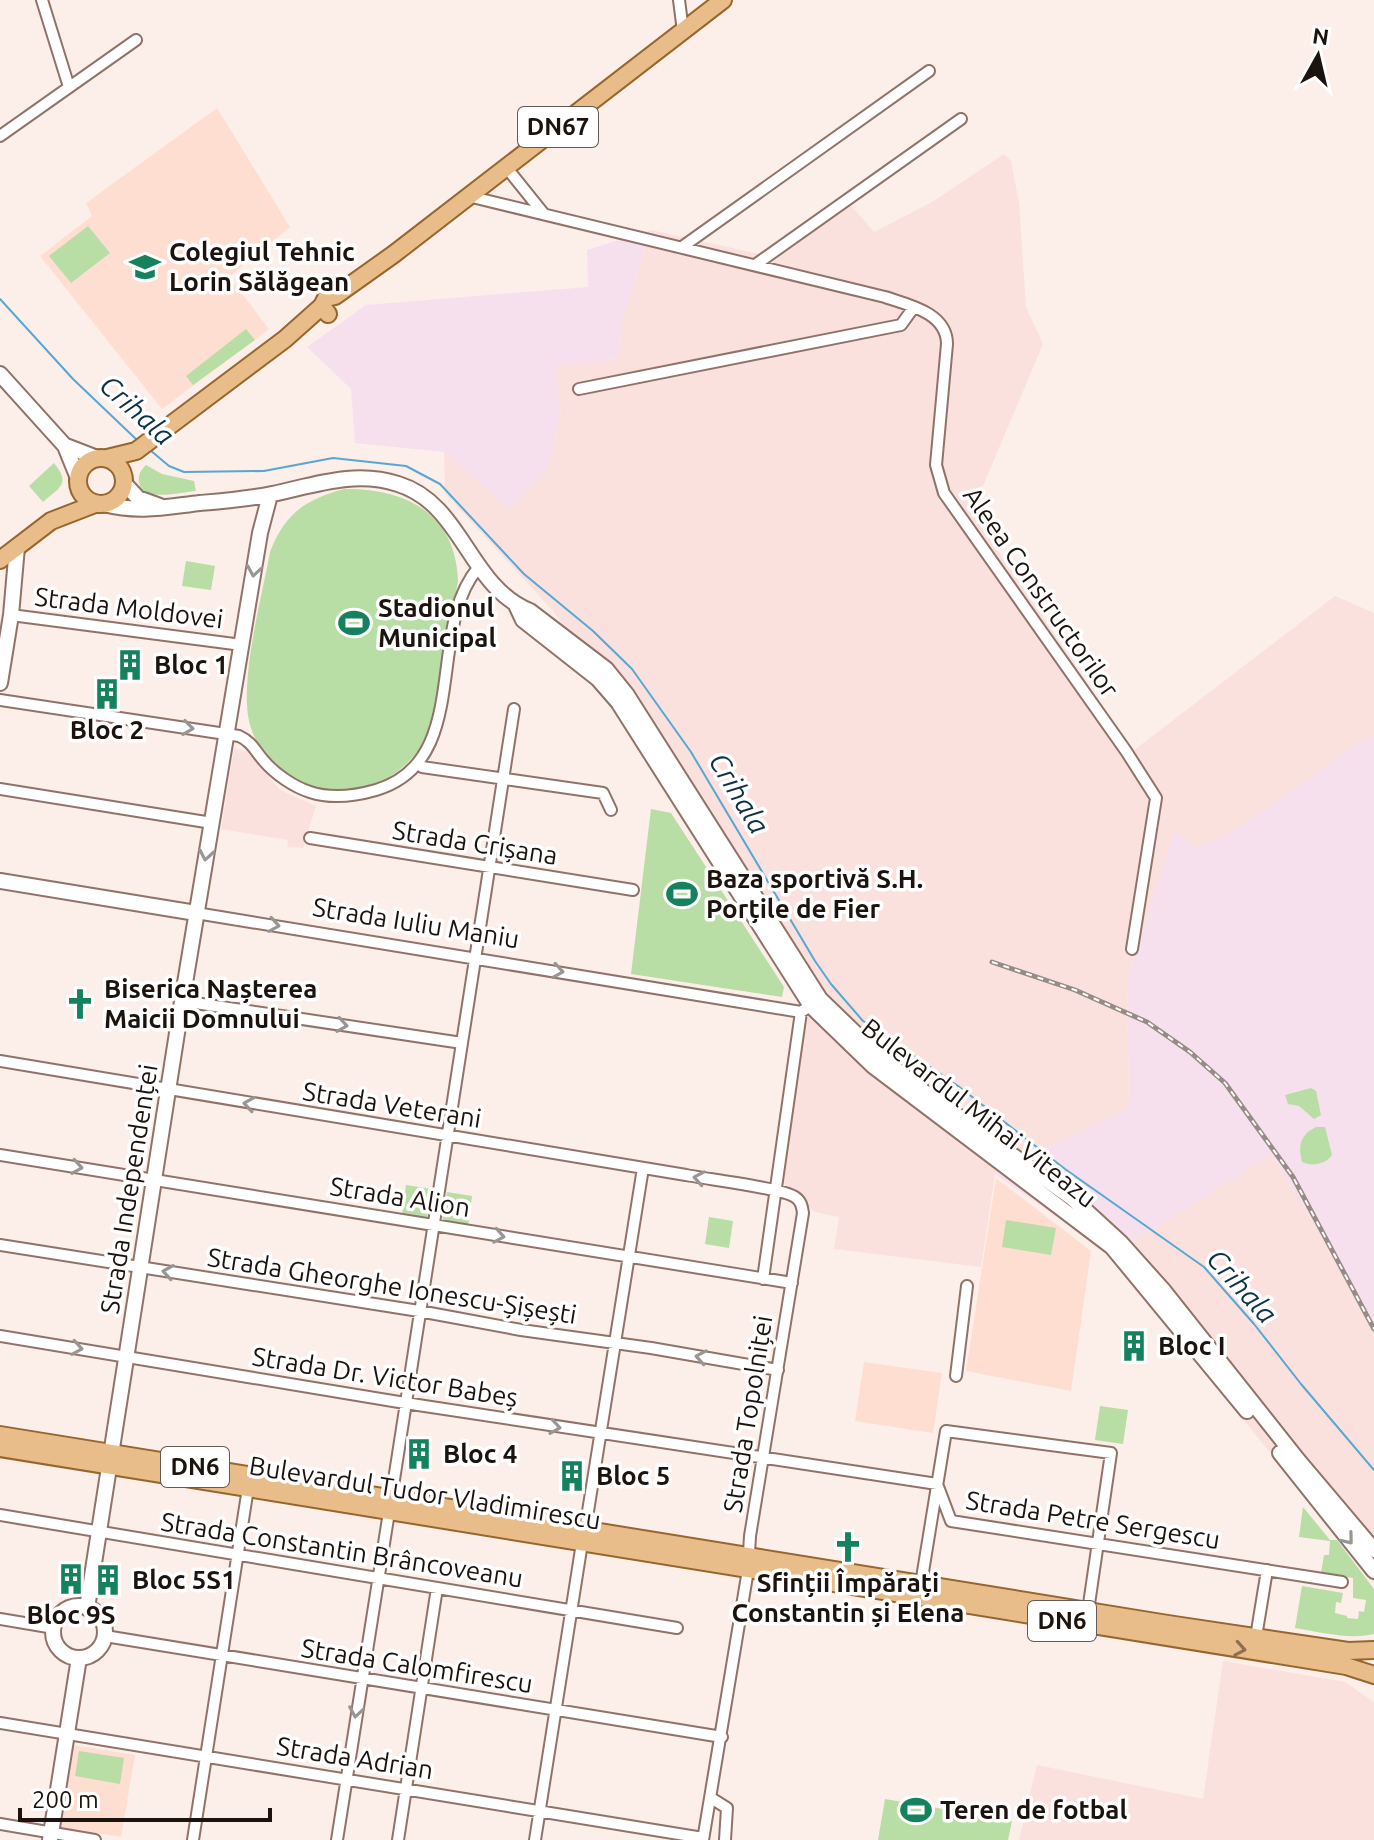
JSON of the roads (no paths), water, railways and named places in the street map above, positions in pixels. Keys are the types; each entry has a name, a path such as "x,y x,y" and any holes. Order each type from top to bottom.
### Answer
{"main road":[{"name":"DN67","path":"136,451 332,304 723,0"},
{"path":"0,374 65,446 83,497 99,504"},
{"path":"65,446 119,466 124,481 138,498 164,507"},
{"path":"0,560 51,521 78,482 84,465 136,451"},
{"path":"51,521 118,497 136,451"},
{"name":"Bulevardul Mihai Viteazu","path":"99,504 144,511 270,495 357,477 402,485 430,500 442,511 478,568 516,605 530,611 606,669 627,695 811,1005 873,1066 1072,1198 1107,1229 1164,1291 1190,1332 1294,1463 1374,1571"},
{"name":"Strada Independenței","path":"87,1608 196,913 260,533 270,495"},
{"path":"0,683 11,615 17,547"},
{"name":"Strada Iuliu Maniu","path":"0,881 196,913"},
{"name":"Bulevardul Tudor Vladimirescu","path":"0,1435 248,1488 390,1506"},
{"name":"Bulevardul Tudor Vladimirescu","path":"0,1448 111,1460 748,1563"},
{"name":"Bulevardul Mihai Viteazu","path":"1294,1463 1374,1550"},
{"name":"DN6","path":"748,1563 921,1584 1348,1651 1374,1650"},
{"name":"DN6","path":"748,1563 1346,1666 1374,1675"},
{"path":"87,1608 103,1622 105,1636 93,1654 79,1658 63,1652 54,1637 54,1628 57,1620 69,1609 87,1608"},
{"path":"50,1836 79,1658"}],"street":[{"path":"42,0 69,87"},
{"path":"679,0 683,31"},
{"path":"0,136 136,40"},
{"path":"682,247 929,71"},
{"path":"755,265 961,119"},
{"path":"506,167 543,213"},
{"name":"Aleea Constructorilor","path":"468,196 914,307 936,320 947,335 936,465 944,493 1156,798 1132,949"},
{"path":"579,389 901,325 914,307"},
{"path":"0,700 227,733 247,740 277,773 309,792 337,796 365,793 385,787 405,774 430,744 437,723 460,600 469,579 478,568"},
{"name":"Strada Moldovei","path":"11,615 242,645"},
{"path":"337,1840 514,709"},
{"path":"422,767 603,793 611,810"},
{"path":"0,789 212,823"},
{"name":"Strada Crișana","path":"310,838 633,890"},
{"name":"Strada Iuliu Maniu","path":"196,913 811,1005"},
{"path":"182,1001 462,1043"},
{"path":"763,1279 811,1005"},
{"name":"Strada Veterani","path":"0,1061 776,1191"},
{"name":"Strada Alion","path":"0,1155 792,1283"},
{"path":"535,1840 643,1168"},
{"name":"Strada Topolniței","path":"703,1839 722,1737 803,1213 802,1205 792,1195 776,1191"},
{"name":"Strada Gheorghe Ionescu-Șișești","path":"0,1245 778,1370"},
{"path":"956,1376 967,1286"},
{"name":"Strada Dr. Victor Babeș","path":"0,1336 405,1403 764,1457"},
{"path":"921,1584 946,1431 1111,1453 1088,1611"},
{"name":"Strada Petre Sergescu","path":"764,1457 937,1484 951,1521 1342,1582"},
{"path":"193,1840 248,1488"},
{"name":"Strada Constantin Brâncoveanu","path":"0,1515 677,1628"},
{"path":"1256,1637 1267,1570"},
{"path":"398,1840 437,1588"},
{"path":"0,1619 54,1628"},
{"name":"Strada Calomfirescu","path":"105,1636 722,1737"},
{"name":"Strada Adrian","path":"0,1723 703,1839"},
{"path":"711,1798 727,1808 725,1840"},
{"path":"0,1824 50,1836 95,1840"}],"waterway":[{"name":"Crihala","path":"0,299 73,379 138,441"},
{"name":"Crihala","path":"150,450 169,466 184,472 264,471 333,458 406,466 440,484 524,574 593,631 632,669 691,752 815,961 863,1021 958,1086 1065,1169 1204,1267 1374,1470"}],"railway":[{"path":"992,962 1075,990 1147,1022 1190,1052 1225,1083 1293,1177 1374,1329"}],"place":[{"name":"Colegiul Tehnic Lorin Sălăgean","path":"145,267"},
{"name":"Stadionul Municipal","path":"354,623"},
{"name":"Bloc 1","path":"130,665"},
{"name":"Bloc 2","path":"107,694"},
{"name":"Baza sportivă S.H. Porțile de Fier","path":"682,894"},
{"name":"Biserica Nașterea Maicii Domnului","path":"80,1004"},
{"name":"Bloc I","path":"1134,1346"},
{"name":"Bloc 4","path":"419,1454"},
{"name":"Bloc 5","path":"572,1476"},
{"name":"Sfinții Împărați Constantin și Elena","path":"848,1547"},
{"name":"Bloc 9S","path":"71,1579"},
{"name":"Bloc 5S1","path":"108,1580"},
{"name":"Teren de fotbal","path":"916,1810"}]}
